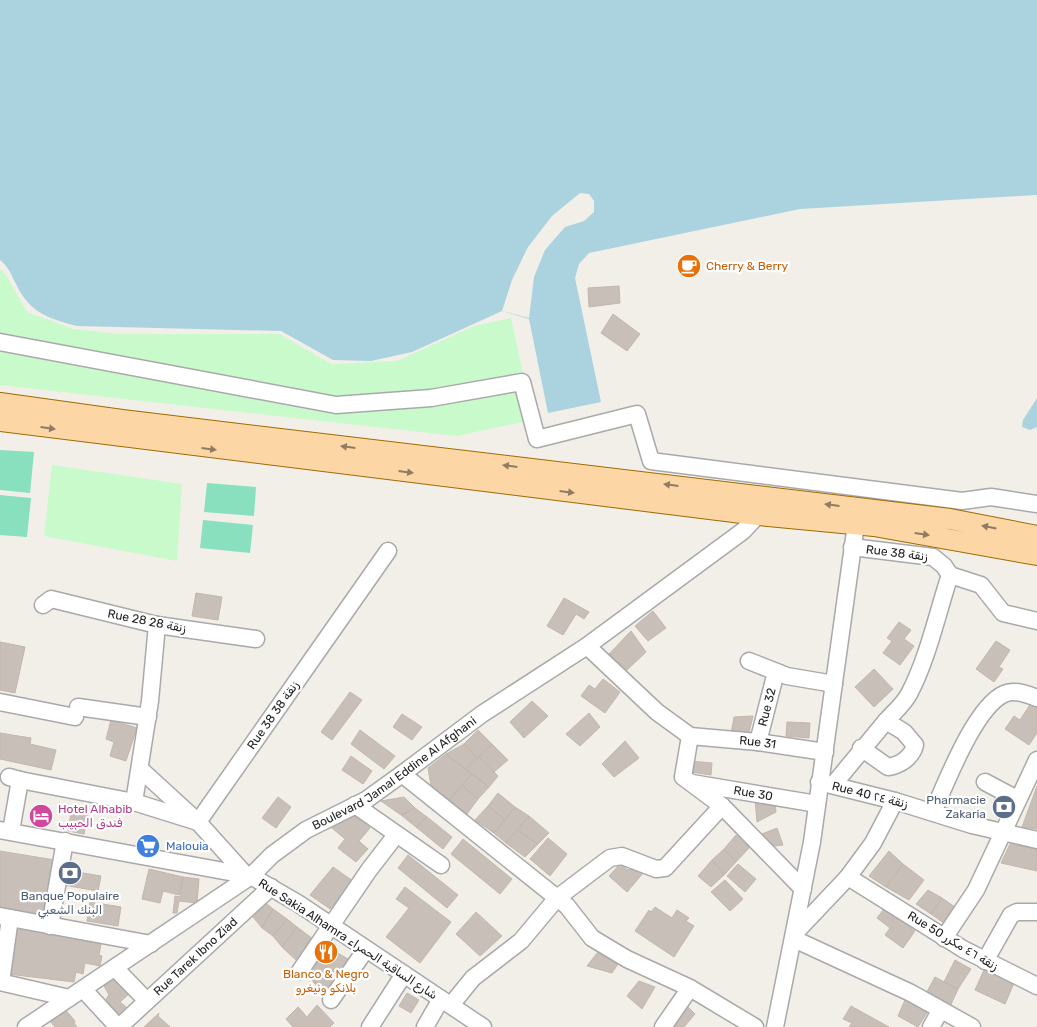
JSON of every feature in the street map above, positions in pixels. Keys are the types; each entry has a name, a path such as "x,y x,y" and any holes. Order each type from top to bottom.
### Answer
{"main road":[{"path":"0,403 122,420 916,515 1037,536"},
{"path":"0,421 758,515 856,524 931,535 1037,555"}],"street":[{"path":"0,342 336,405 432,398 522,382 538,439 637,414 651,461 962,501 991,497 1037,504"},
{"name":"Boulevard Jamal Eddine Al Afghani","path":"26,1027 46,1022 69,998 151,944 298,836 355,805 402,774 482,714 587,646 743,531 758,515"},
{"path":"826,784 825,752 856,524"},
{"name":"Rue 38 زنقة","path":"852,547 933,557 944,566 950,575 982,586 1003,613 1037,621"},
{"name":"Rue 38 زنقة 38","path":"198,822 388,550"},
{"path":"775,1027 804,889 817,804 826,784 902,705 909,694 950,575"},
{"name":"Rue 28 زنقة 28","path":"42,605 51,599 157,625 256,639"},
{"path":"134,802 148,717 157,625"},
{"path":"587,646 657,712 690,736 682,775 722,806 804,889"},
{"path":"749,661 776,672 834,684"},
{"name":"Rue 32","path":"758,742 776,672"},
{"path":"933,812 975,724 988,707 1004,694 1022,693 1037,698"},
{"path":"0,702 76,712 148,717"},
{"path":"861,748 888,767 899,764 914,751 914,742 900,729 886,721"},
{"name":"Rue 31","path":"690,736 758,742 825,752"},
{"path":"944,938 976,890 1017,799 1037,760"},
{"path":"140,769 198,822 247,875"},
{"path":"402,774 557,898 574,914 592,938 627,959 690,988 755,1027"},
{"path":"5,831 15,778 134,802 198,822"},
{"name":"Rue 30","path":"690,782 817,804"},
{"path":"984,782 1017,799"},
{"name":"Rue 40 زنقة ٢٤","path":"826,784 895,801 1002,833 1037,840"},
{"path":"795,936 848,877 874,843 895,801"},
{"path":"355,805 441,865"},
{"path":"425,1027 446,1002 521,940 557,898 614,856 622,856 656,869 665,868 722,806"},
{"name":"Rue Sakia Alhamra شارع الساقية الحمراء","path":"5,831 247,875 271,887 332,926 478,1025"},
{"path":"300,971 369,870 396,835"},
{"path":"50,926 65,841"},
{"name":"Rue 50 زنقة ٤٦ مكرر","path":"848,877 985,962 1036,983"},
{"name":"Rue Tarek Ibno Ziad","path":"118,1027 271,887"},
{"path":"985,962 1013,913 1037,912"},
{"path":"69,998 1,982 5,917 151,944"},
{"path":"795,936 905,990 972,1027"},
{"path":"331,1000 366,949"},
{"path":"115,968 147,1001"},
{"path":"370,1027 404,974"},
{"path":"663,1027 690,988"},
{"path":"83,989 118,1027"},
{"path":"931,1027 940,1011"}],"green space":[{"path":"0,269 6,275 27,312 73,329 119,334 279,334 331,364 397,361 474,326 511,318 533,420 456,436 0,385"},
{"path":"0,450 34,452 30,493 0,490"},
{"path":"52,465 182,484 177,561 44,536"},
{"path":"207,483 256,487 254,516 204,512"},
{"path":"0,495 31,498 27,537 0,535"},
{"path":"203,520 253,525 250,553 200,548"}],"water":[{"path":"0,0 1037,0 1037,195 800,209 589,253 579,264 575,278 601,402 548,413 529,319 502,311 412,352 371,361 333,360 281,331 77,326 42,314 28,303 8,269 0,260"},
{"path":"1037,398 1037,427 1030,430 1022,427 1023,420"}],"pier":[{"path":"580,193 589,194 594,201 594,212 584,221 565,227 545,250 534,277 529,318 502,311 512,280 528,247 552,216"}],"building":[{"path":"619,286 620,303 589,307 588,288"},
{"path":"613,314 640,334 627,351 601,333"},
{"path":"196,593 222,597 218,620 192,616"},
{"path":"564,598 589,612 584,619 576,614 563,635 547,626"},
{"path":"653,611 666,628 648,641 635,626"},
{"path":"899,622 911,630 904,639 914,646 900,665 883,653 892,641 887,638"},
{"path":"631,631 646,652 627,670 609,654"},
{"path":"996,641 1010,650 999,667 1003,669 994,682 976,669"},
{"path":"0,642 25,647 15,693 0,690"},
{"path":"874,669 893,689 874,707 855,687"},
{"path":"603,679 620,692 605,713 581,696 589,685 595,689"},
{"path":"350,692 362,700 332,740 321,732"},
{"path":"532,701 548,716 524,738 510,722"},
{"path":"1031,703 1037,707 1037,733 1029,745 1005,729 1014,716 1020,720"},
{"path":"589,713 600,727 580,746 566,734"},
{"path":"402,714 422,727 412,740 393,727"},
{"path":"753,716 748,737 731,734 734,717"},
{"path":"111,720 137,728 126,761 110,756 114,742 106,739"},
{"path":"787,722 810,723 809,738 786,736"},
{"path":"360,730 395,756 384,769 351,744"},
{"path":"478,730 492,744 477,758 464,744"},
{"path":"0,733 31,738 30,744 56,750 51,770 0,759"},
{"path":"625,741 639,758 614,777 602,764"},
{"path":"464,744 477,758 465,769 446,754"},
{"path":"492,744 508,760 494,772 479,757"},
{"path":"446,754 472,774 449,801 431,786 428,768"},
{"path":"351,756 372,771 363,784 342,770"},
{"path":"479,757 498,776 489,787 465,769"},
{"path":"690,761 712,763 711,775 691,772"},
{"path":"472,774 489,787 478,799 462,785"},
{"path":"462,785 478,799 467,814 449,801"},
{"path":"1037,786 1037,829 1022,827"},
{"path":"998,792 1010,799 1005,809 993,803"},
{"path":"498,793 515,807 505,820 488,806"},
{"path":"278,797 291,807 276,828 262,818"},
{"path":"404,797 415,808 401,815 381,801"},
{"path":"755,799 775,803 776,812 757,822"},
{"path":"488,806 505,820 494,833 475,820"},
{"path":"72,807 89,810 84,834 68,831"},
{"path":"515,807 529,816 506,843 494,833"},
{"path":"415,808 427,817 416,827 401,815"},
{"path":"344,813 351,818 354,815 370,828 359,841 368,849 356,862 338,848 345,839 332,828"},
{"path":"529,816 549,833 538,844 517,830"},
{"path":"427,817 452,837 443,849 416,827"},
{"path":"777,828 783,845 767,847 762,834"},
{"path":"517,830 538,844 525,857 506,843"},
{"path":"736,835 749,848 736,862 724,849"},
{"path":"548,838 567,854 550,876 530,859"},
{"path":"463,839 512,879 500,894 451,854"},
{"path":"1010,844 1037,849 1037,871 1001,863"},
{"path":"724,849 736,862 725,874 712,860"},
{"path":"0,851 55,860 47,921 0,913"},
{"path":"889,851 903,864 886,887 869,876"},
{"path":"408,855 458,895 447,908 398,868"},
{"path":"712,860 725,874 711,887 698,876"},
{"path":"620,864 628,870 634,864 644,872 627,892 609,876"},
{"path":"738,864 756,879 745,892 727,876"},
{"path":"903,864 924,880 909,900 886,887"},
{"path":"333,867 353,881 330,909 310,895"},
{"path":"149,869 183,877 179,895 163,891 160,903 142,899"},
{"path":"66,870 101,876 98,891 63,885"},
{"path":"183,877 199,879 197,903 179,901 177,913 173,913 175,896 180,897"},
{"path":"725,880 743,899 730,911 711,892"},
{"path":"405,887 451,922 420,963 386,937 409,908 396,899"},
{"path":"928,890 942,898 931,914 916,904"},
{"path":"942,898 955,907 945,924 931,914"},
{"path":"261,899 273,909 262,928 249,912"},
{"path":"90,902 121,907 118,926 87,921"},
{"path":"655,907 672,918 677,910 689,918 686,921 694,926 674,957 635,931 649,910 651,912"},
{"path":"273,909 287,919 273,936 262,928"},
{"path":"884,909 915,931 903,948 885,935 890,928 877,918"},
{"path":"476,912 502,936 480,956 456,934"},
{"path":"287,919 297,927 282,947 273,936"},
{"path":"13,921 102,939 99,955 102,956 100,966 85,963 83,974 76,972 74,982 8,974"},
{"path":"297,927 313,939 297,961 282,947"},
{"path":"324,942 336,952 326,967 314,958"},
{"path":"601,948 620,961 612,973 587,966"},
{"path":"336,952 353,962 340,976 326,967"},
{"path":"314,958 326,967 315,984 304,970"},
{"path":"955,960 971,969 958,989 944,982"},
{"path":"326,967 340,976 327,998 315,984"},
{"path":"984,970 1014,983 1005,1004 975,990"},
{"path":"113,974 130,993 120,1002 126,1007 114,1018 102,1005 109,995 103,984"},
{"path":"935,977 958,989 949,1009 924,997"},
{"path":"639,981 655,987 642,1009 627,996"},
{"path":"407,993 419,1000 411,1013 399,1006"},
{"path":"905,1000 928,1011 918,1027 898,1016"},
{"path":"684,1003 695,1014 684,1027 670,1027"},
{"path":"317,1005 334,1023 330,1027 293,1027 286,1019 298,1007 307,1017"},
{"path":"851,1006 889,1027 849,1027 852,1023 843,1019"},
{"path":"63,1007 75,1021 74,1023 77,1027 55,1027 49,1020"},
{"path":"159,1013 158,1016 170,1027 144,1027"}],"place":[{"name":"Cherry & Berry","path":"689,266"},
{"name":"Pharmacie Zakaria","path":"1004,807"},
{"name":"Hotel Alhabib فندق الحبيب","path":"41,816"},
{"name":"Malouia","path":"148,846"},
{"name":"Banque Populaire البنك الشعبي","path":"70,873"},
{"name":"Blanco & Negro بلانكو ونيغرو","path":"326,952"}]}
